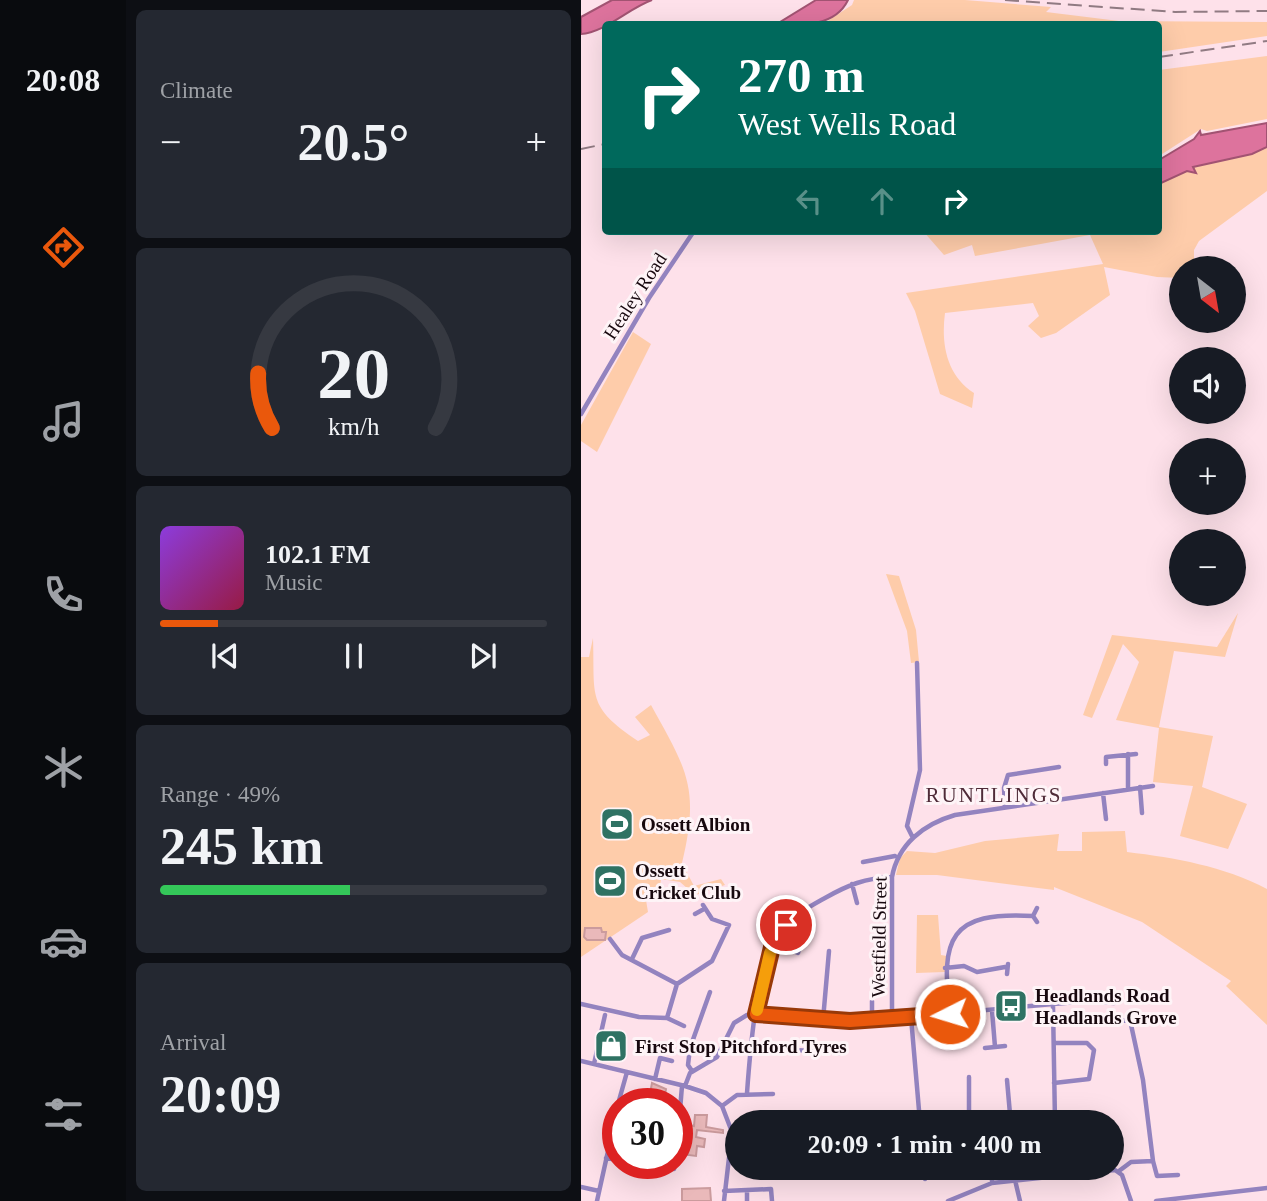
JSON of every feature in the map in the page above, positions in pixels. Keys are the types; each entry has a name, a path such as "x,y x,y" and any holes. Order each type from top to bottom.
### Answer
{"street":[{"name":"Healey Road","path":"581,415 649,298 691,235"},
{"path":"913,838 907,826 920,770 916,663"},
{"path":"1128,754 1128,788"},
{"path":"1106,764 1103,755 1136,754"},
{"path":"1005,807 1003,788 1008,775 1059,767"},
{"path":"863,862 896,856 913,838 940,819 1153,786"},
{"path":"1140,787 1142,813"},
{"path":"1103,793 1107,819"},
{"name":"Westfield Street","path":"892,1019 892,877 896,856"},
{"path":"747,1093 750,1047 756,1014 773,943 782,929 796,917 852,884 870,878 892,877"},
{"path":"852,884 857,903"},
{"path":"667,1018 677,984 712,961 729,925 712,919 703,907 695,914"},
{"path":"1033,916 1037,908"},
{"path":"998,915 998,922"},
{"path":"950,1014 945,968 950,947 965,925 981,916 1033,916"},
{"path":"1033,916 1037,922"},
{"path":"761,921 773,943 798,953 804,929"},
{"path":"632,959 642,938 661,935 669,930"},
{"path":"610,939 622,955 677,984"},
{"path":"824,1020 829,951"},
{"path":"945,968 964,965 977,972 1007,968"},
{"path":"692,1071 688,1065 690,1048 711,992"},
{"path":"684,1086 692,1071 717,1057 738,1018 756,1014 824,1020 872,1020 1053,1006 1088,1000 1114,1003"},
{"path":"872,1001 872,1020"},
{"path":"581,1004 639,1017 667,1018 684,1026"},
{"path":"1053,1006 1056,1043 1055,1110"},
{"path":"992,1010 995,1047"},
{"path":"594,1064 605,1015"},
{"path":"911,1017 919,1110"},
{"path":"1122,1021 1137,1018"},
{"path":"1130,1020 1143,1080 1155,1174 1165,1179 1178,1175"},
{"path":"1054,1083 1089,1079 1094,1050 1087,1043 1056,1043"},
{"path":"985,1048 1005,1046"},
{"path":"750,1047 840,1053"},
{"path":"655,1079 660,1058 672,1061"},
{"path":"581,1063 706,1093 722,1106 725,1112"},
{"path":"623,1088 627,1072"},
{"path":"969,1077 966,1088 970,1110"},
{"path":"1010,1084 1010,1110"},
{"path":"722,1106 737,1095 773,1094"},
{"path":"1124,1167 1131,1161 1153,1161"},
{"path":"597,1201 602,1179"},
{"path":"724,1201 726,1180"},
{"path":"948,1201 992,1183 1015,1180 1020,1201"},
{"path":"1123,1180 1131,1201"},
{"path":"581,1187 600,1191"},
{"path":"1156,1201 1267,1188"},
{"path":"724,1191 771,1189 772,1201"},
{"path":"747,1190 747,1201"}],"shaded area":[{"path":"612,0 652,0 614,21 602,21 602,28 590,33 581,34 581,17"},
{"path":"816,0 848,0 842,9 826,20 782,21"},
{"path":"854,0 965,0 1051,7 1046,12 1119,21 828,21 852,5"},
{"path":"1162,21 1267,22 1267,36 1162,52"},
{"path":"1267,56 1267,119 1207,131 1201,129 1162,154 1162,70"},
{"path":"1267,123 1267,147 1252,154 1193,167 1196,173 1187,171 1162,183 1162,158 1194,139 1200,131 1201,135"},
{"path":"1267,147 1267,191 1199,241 1194,256 1169,256 1169,278 1104,267 1110,295 1056,333 1041,338 1028,326 1039,316 1033,303 945,313 947,358 957,377 974,393 972,408 940,394 915,311 906,293 1103,264 1090,235 1162,235 1162,183 1187,171 1196,173 1191,169 1252,154"},
{"path":"926,235 1090,235 975,256 972,245 944,255"},
{"path":"633,332 651,344 597,452 581,441 581,425"},
{"path":"886,574 899,576 916,630 919,662 911,663 907,631"},
{"path":"1238,613 1225,657 1174,651 1159,727 1213,736 1202,787 1247,804 1228,849 1180,836 1193,786 1153,782 1159,728 1116,720 1139,662 1123,644 1092,718 1083,715 1112,635 1217,647"},
{"path":"593,638 594,687 601,709 638,741 650,735 635,717 651,705 681,764 690,797 690,816 682,863 694,886 721,879 725,885 695,895 680,882 661,879 658,901 646,900 648,912 581,957 581,657 589,657"},
{"path":"1125,831 1127,852 1199,864 1233,874 1267,889 1267,1025 1226,986 1231,981 1142,922 1054,887 1054,890 937,875 896,875 900,858 907,851 935,853 985,841 1059,834 1057,851 1082,851 1082,832"},
{"path":"917,915 938,915 941,955 947,956 945,972 916,973"}],"building":[{"path":"585,928 601,928 602,932 606,932 605,940 587,940 584,937"},
{"path":"652,1083 664,1088 651,1088"},
{"path":"695,1115 707,1115 706,1127 723,1130 723,1133 697,1130 696,1137 705,1139 704,1147 697,1146 696,1156 693,1156"},
{"path":"710,1188 711,1201 682,1201 682,1189"}],"railway":[{"path":"1005,0 1175,12 1267,11"},
{"path":"1162,57 1267,41"},
{"path":"581,149 602,145"}],"slow traffic":[{"path":"757,1010 770,953"}],"place":[{"name":"Ossett Albion","path":"617,824"},
{"name":"Ossett Cricket Club","path":"610,881"},
{"name":"Headlands Road Headlands Grove","path":"1011,1006"},
{"name":"First Stop Pitchford Tyres","path":"611,1046"}],"district":[{"name":"RUNTLINGS","path":"994,795"}],"route":[{"path":"786,925 773,943 756,1014 850,1021 950,1014"}]}
